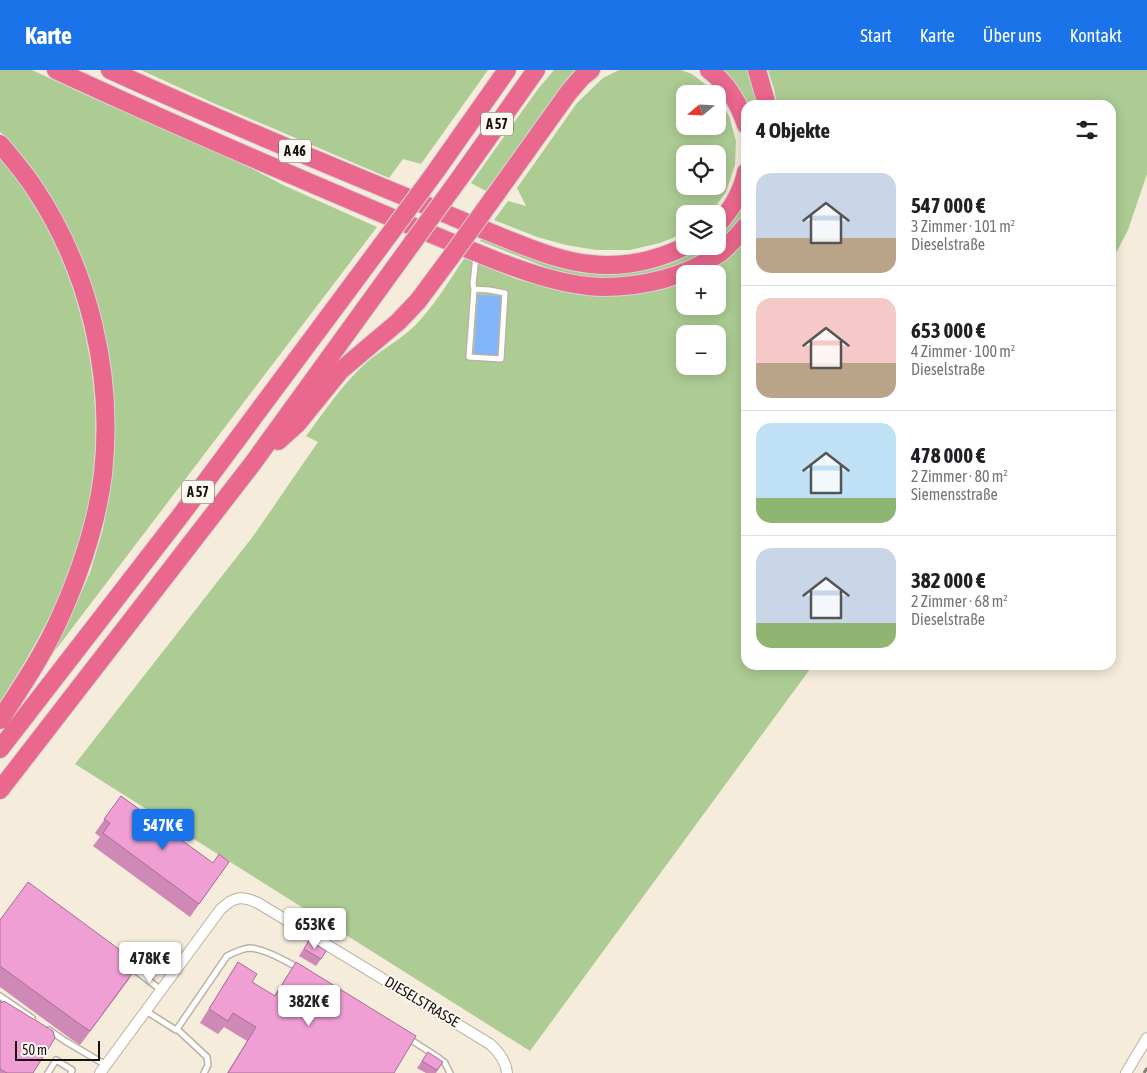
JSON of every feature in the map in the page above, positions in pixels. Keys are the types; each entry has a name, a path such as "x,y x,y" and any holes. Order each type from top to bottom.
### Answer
{"highway":[{"path":"56,70 313,185 476,253 539,276 560,281 600,287 639,285 672,277 690,270 721,252 741,232"},
{"name":"A 46","path":"110,70 330,166 552,256 573,262 610,265 644,261 676,250"},
{"name":"A 57","path":"0,749 181,515 436,171 507,70"},
{"name":"A 57","path":"0,790 253,463 536,70"},
{"path":"253,463 297,424 340,371 398,322 418,301 569,92 591,70"},
{"path":"710,70 734,96 741,111"},
{"path":"757,70 766,100"},
{"path":"0,144 32,185 58,229 78,273 92,318 102,375 105,424 103,474 94,524 78,572 60,617 43,650 0,720"},
{"path":"726,214 741,186"}],"street":[{"name":"DIESELSTRASSE","path":"161,990 220,910 227,903 235,899 250,899 490,1044 498,1050 507,1068 507,1073"},
{"path":"103,1069 161,990"},
{"path":"1126,1073 1147,1038"}],"lane":[{"path":"474,289 505,293 500,359 469,357 476,253"},
{"path":"177,1029 227,956 234,952 247,948 255,949 278,958 302,971"},
{"path":"127,964 161,990"},
{"path":"0,996 103,1069"},
{"path":"146,1011 168,1026 177,1029 207,1057 208,1065 204,1073"},
{"path":"403,1035 445,1063 450,1073"},
{"path":"48,1073 56,1060 72,1070 71,1073"}],"green space":[{"path":"0,70 32,70 245,165 283,185 377,227 41,669 69,619 90,573 103,529 112,477 115,426 111,374 101,318 85,270 8,140 0,132"},
{"path":"141,70 488,70 421,164 403,159 389,178"},
{"path":"554,70 577,70 568,78 486,191 471,183 538,89"},
{"path":"619,70 681,70 692,74 706,85 676,85 676,135 726,135 726,111 736,141 735,165 726,192 726,145 676,145 676,195 724,195 717,205 676,205 676,237 660,243 630,250 596,250 566,245 537,237 494,220 508,201 526,206 517,188 577,103 603,78"},
{"path":"722,70 751,70 760,100 746,100 730,77"},
{"path":"768,70 1147,70 1147,174 1128,230 1116,252 1116,100 776,100"},
{"path":"0,157 22,187 47,228 65,267 79,308 88,350 94,393 95,436 92,479 79,545 61,592 39,637 0,702"},
{"path":"741,208 741,221 726,239 726,227"},
{"path":"482,238 548,263 581,273 610,275 638,272 666,265 690,255 700,255 682,265 676,265 676,268 671,271 617,281 568,276 480,241"},
{"path":"741,244 741,670 809,670 530,1051 75,764 254,535 318,442 306,436 335,398 367,362 402,337 427,312 465,257 516,279 575,294 609,296 638,292 676,282 676,315 726,315 726,265 715,265 727,258"}],"water":[{"path":"478,295 501,296 497,356 474,355"}],"building":[{"path":"121,796 213,863 219,854 229,862 199,904 103,833 110,823 104,819"},
{"path":"28,882 139,964 90,1031 0,966 0,920"},
{"path":"309,940 326,951 321,959 304,949"},
{"path":"238,962 257,974 252,982 275,996 296,962 416,1036 394,1073 228,1073 256,1027 233,1013 228,1021 209,1009"},
{"path":"0,1001 2,1003 4,1001 53,1031 55,1038 33,1073 7,1073 0,1069"},
{"path":"428,1052 443,1062 437,1070 422,1061"}],"railway":[{"path":"1144,1073 1147,1068"}]}
